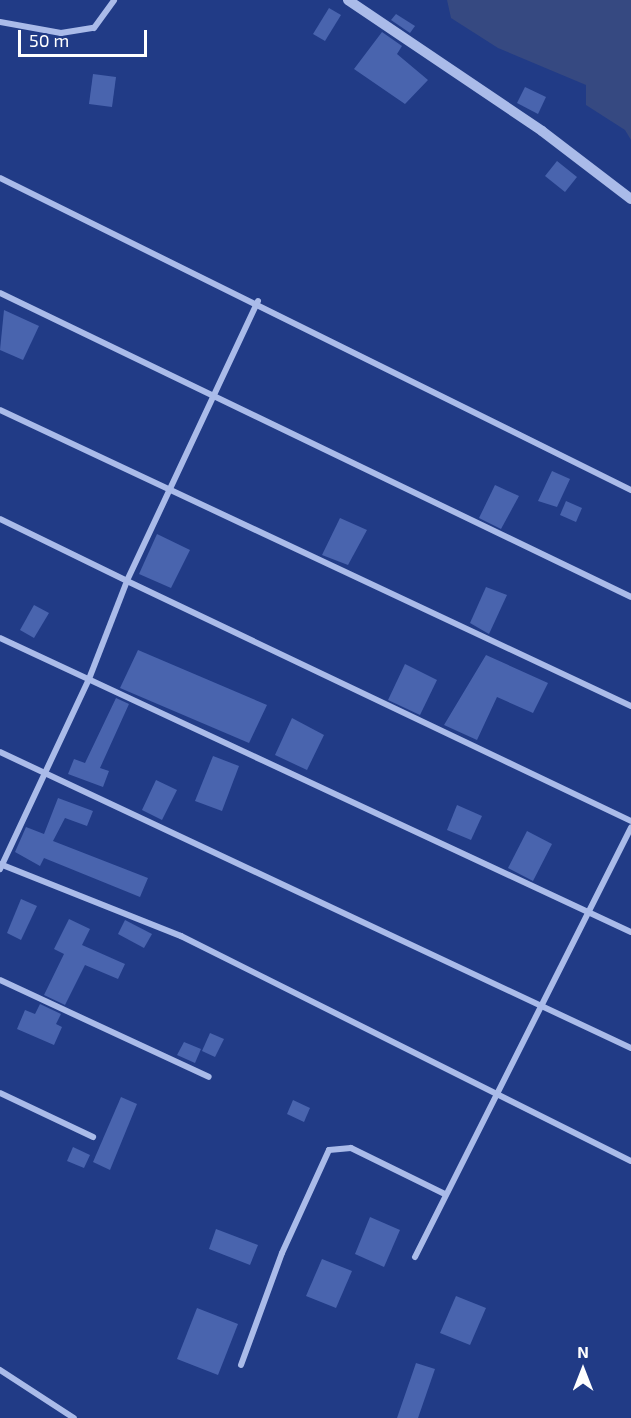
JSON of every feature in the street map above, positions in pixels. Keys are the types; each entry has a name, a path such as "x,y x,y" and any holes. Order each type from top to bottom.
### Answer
{"street":[{"path":"0,22 61,33 94,28 114,0"},
{"path":"348,0 542,131 631,199"},
{"path":"0,178 258,301 631,490"},
{"path":"0,293 215,394 631,597"},
{"path":"258,301 127,581 89,679 1,866 181,936 631,1161"},
{"path":"0,410 170,493 631,706"},
{"path":"0,519 631,821"},
{"path":"0,638 631,932"},
{"path":"0,752 541,1003 631,1048"},
{"path":"415,1257 587,910 631,827"},
{"path":"0,980 209,1077"},
{"path":"0,1093 93,1137"},
{"path":"241,1365 282,1253 329,1150 351,1148 445,1194"},
{"path":"0,1370 74,1418"}],"water":[{"path":"447,0 631,0 631,140 625,130 586,105 586,85 498,48 451,18"}],"building":[{"path":"329,8 341,15 325,41 313,34"},
{"path":"396,14 415,26 410,33 391,20"},
{"path":"382,32 402,46 397,54 428,80 405,104 354,69"},
{"path":"93,74 116,77 112,107 89,104"},
{"path":"525,87 546,97 538,114 517,103"},
{"path":"557,161 577,177 565,192 545,176"},
{"path":"4,310 39,326 23,360 0,350"},
{"path":"552,471 570,479 557,507 538,501"},
{"path":"495,485 519,496 501,529 479,518"},
{"path":"566,501 582,508 576,522 560,515"},
{"path":"340,518 367,530 348,565 322,555"},
{"path":"157,534 190,550 171,588 139,574"},
{"path":"486,587 507,595 489,634 470,623"},
{"path":"34,605 49,613 34,638 20,630"},
{"path":"138,650 267,705 249,743 120,688"},
{"path":"486,655 548,683 533,713 497,697 477,740 444,725"},
{"path":"405,664 437,680 420,715 388,700"},
{"path":"116,698 129,704 100,768 109,771 103,787 68,774 74,759 85,763"},
{"path":"292,718 324,735 307,770 275,755"},
{"path":"213,756 239,766 222,811 195,801"},
{"path":"156,780 177,790 162,820 142,810"},
{"path":"58,798 93,811 87,826 65,818 53,841 148,878 140,897 44,858 40,866 15,852 26,827 44,834"},
{"path":"457,805 482,816 471,840 447,830"},
{"path":"527,831 552,844 533,881 508,868"},
{"path":"21,899 37,906 21,940 7,933"},
{"path":"69,919 90,929 82,945 125,964 118,979 85,965 65,1005 44,995 64,954 54,949"},
{"path":"125,920 152,934 144,948 118,934"},
{"path":"40,1004 61,1014 56,1024 62,1027 54,1045 17,1029 25,1010 35,1014"},
{"path":"210,1033 224,1039 215,1057 202,1051"},
{"path":"184,1042 201,1049 195,1063 177,1055"},
{"path":"121,1097 137,1104 110,1170 93,1162"},
{"path":"293,1100 310,1108 304,1122 287,1114"},
{"path":"73,1147 90,1155 84,1168 67,1161"},
{"path":"370,1217 400,1230 384,1267 355,1254"},
{"path":"216,1229 258,1245 250,1265 209,1249"},
{"path":"322,1259 352,1271 336,1308 306,1296"},
{"path":"456,1296 486,1308 470,1345 440,1333"},
{"path":"197,1308 238,1324 218,1375 177,1359"},
{"path":"416,1363 435,1369 418,1418 397,1418"}]}
